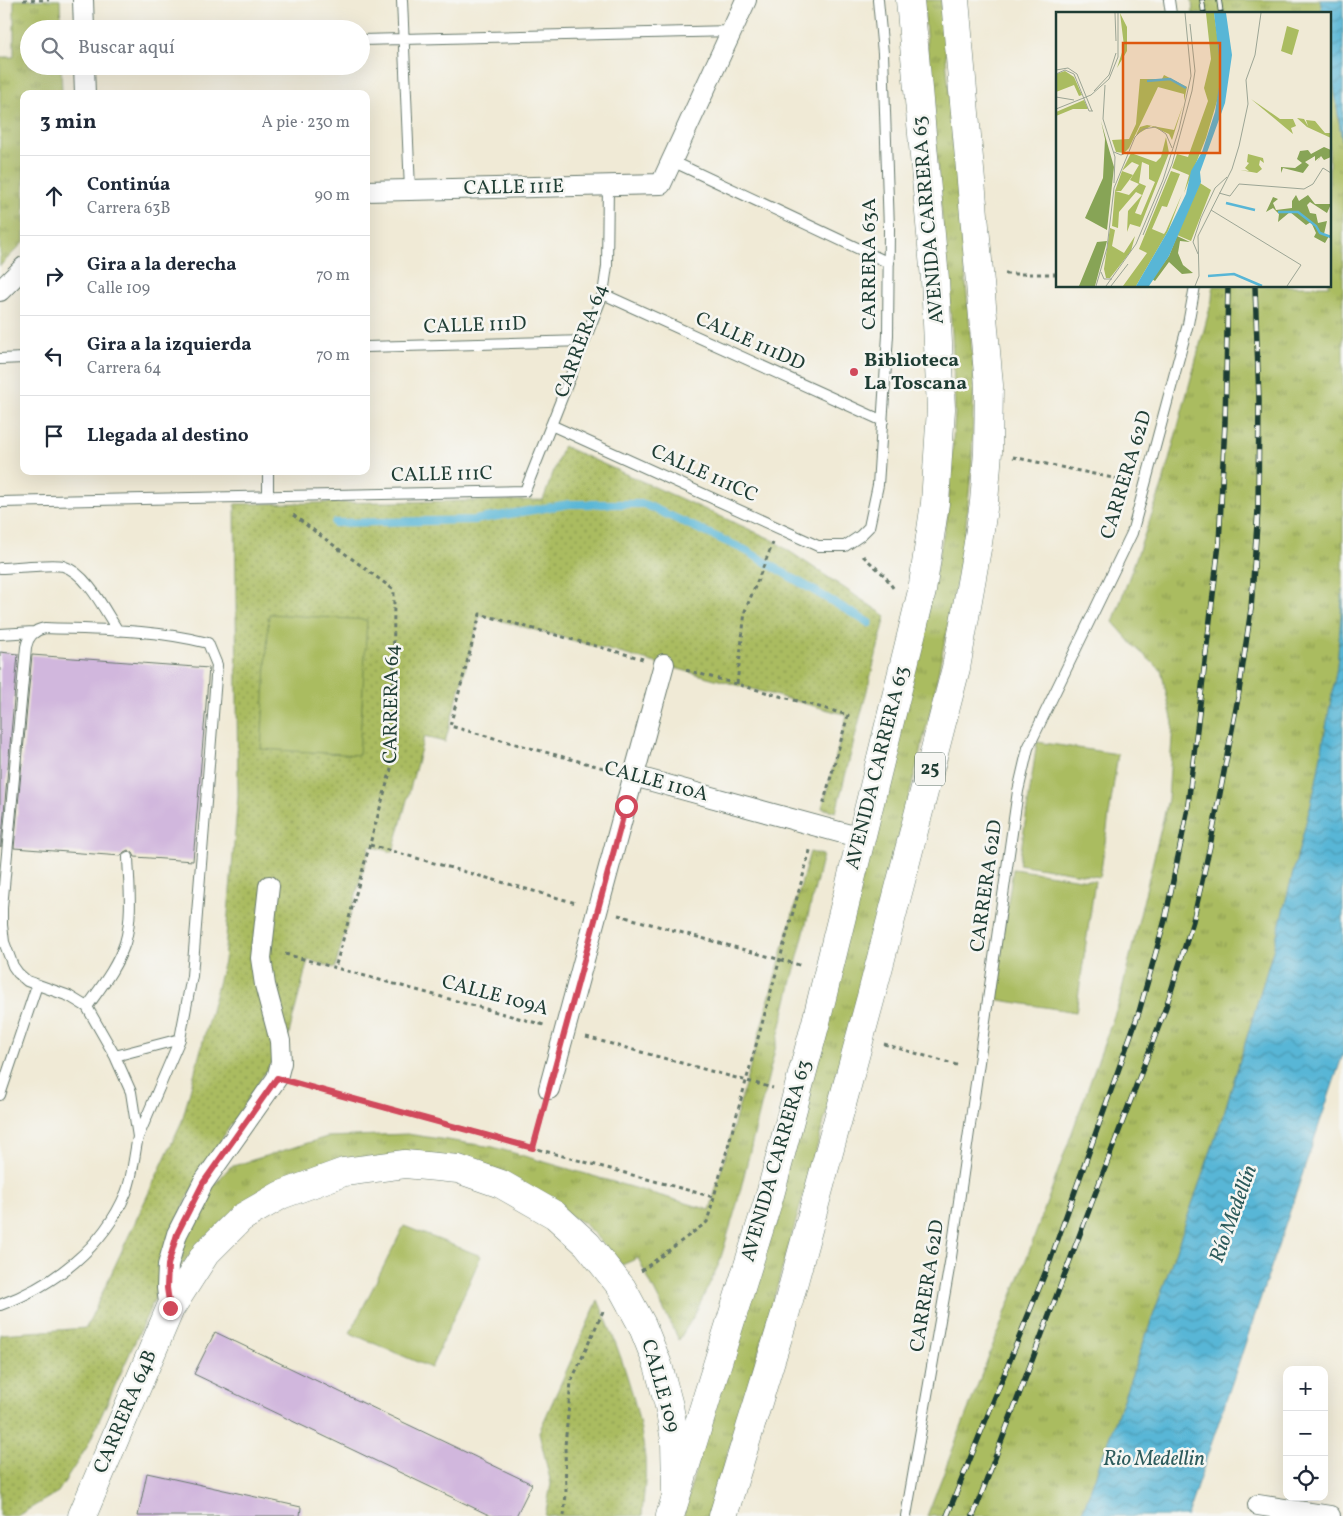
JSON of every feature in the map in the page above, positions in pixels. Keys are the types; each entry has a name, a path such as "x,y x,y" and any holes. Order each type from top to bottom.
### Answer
{"main road":[{"name":"AVENIDA CARRERA 63","path":"673,1508 770,1195 816,1022 922,591 936,503 941,409 936,298 910,0"},
{"name":"25","path":"723,1516 786,1311 860,1037 956,668 978,543 988,452 989,385 955,0"},
{"name":"CALLE 109","path":"170,1308 206,1253 241,1218 281,1195 344,1172 406,1164 458,1169 501,1184 555,1215 587,1244 622,1288 642,1325 658,1365 669,1406 675,1440 673,1508"},
{"name":"CARRERA 64B","path":"85,1508 170,1308"},
{"path":"63,1516 85,1508"}],"street":[{"path":"83,0 84,20"},
{"path":"672,161 746,0"},
{"path":"84,75 85,90"},
{"name":"CALLE 111E","path":"370,192 661,184 672,161"},
{"path":"0,292 20,271"},
{"path":"549,1089 664,664"},
{"name":"CALLE 110A","path":"634,776 861,838"},
{"path":"170,1308 167,1288 168,1265 177,1234 203,1183 277,1078 281,1063 280,1041 265,985 261,958 270,886"},
{"path":"1258,1505 1330,1516"}],"lane":[{"path":"402,0 410,190"},
{"name":"CARRERA 63A","path":"845,546 869,527 878,485 883,421 888,336 889,228 883,53 878,0"},
{"path":"370,40 732,31"},
{"path":"672,161 889,263"},
{"name":"CARRERA 64","path":"525,491 603,294 607,266 608,185"},
{"name":"CARRERA 62D","path":"906,1516 951,1257 1018,791 1028,748 1132,533 1188,324 1195,288"},
{"name":"CALLE 111DD","path":"603,294 883,421"},
{"name":"CALLE 111D","path":"370,347 585,340"},
{"path":"0,359 20,358"},
{"name":"CALLE 111CC","path":"551,425 818,546 845,546"},
{"path":"268,475 268,496"},
{"name":"CALLE 111C","path":"0,502 525,491"},
{"path":"0,568 62,566 75,572 85,581 118,631"},
{"path":"0,634 34,632 45,628 118,631 186,638 208,643 217,665 192,976 180,1039 138,1137 126,1192 112,1218 84,1254 60,1274 27,1294 0,1305"},
{"path":"34,632 27,641 26,647 2,908 4,942 13,966 26,980 69,996 87,1007 116,1056 131,1092 138,1137"},
{"path":"87,1007 111,972 125,943 129,916 128,857"},
{"path":"0,1096 37,985"},
{"path":"116,1056 180,1039"}],"path":[{"path":"23,0 49,0"},
{"path":"979,274 1056,274"},
{"path":"988,452 1145,484"},
{"name":"CARRERA 64","path":"268,496 394,590 393,762 335,968"},
{"path":"737,684 744,611 771,546"},
{"path":"845,546 872,563 884,574 898,594"},
{"name":"CALLE 110A","path":"480,614 450,726 634,776"},
{"path":"640,1272 707,1222 848,715"},
{"name":"CALLE 109A","path":"262,947 778,1090"},
{"path":"860,1037 978,1072"},
{"path":"277,1078 714,1197"},
{"path":"533,1148 549,1089"},
{"path":"564,1516 566,1494 565,1446 571,1382 607,1301"}],"green space":[{"path":"14,0 60,0 61,20 20,20 20,75 61,75 62,90 20,90 20,246 0,266 0,57 14,57"},
{"path":"923,0 941,0 974,374 972,463 964,545 931,709 875,933 813,1162 743,1406 708,1516 683,1516 929,604 947,516 955,413 952,333"},
{"path":"1192,0 1320,0 1323,12 1193,12"},
{"path":"1330,61 1343,147 1343,589 1337,667 1315,788 1272,954 1224,1113 1152,1319 1080,1516 927,1516 1030,1249 1119,1002 1168,799 1173,723 1161,670 1135,647 1113,622 1162,486 1212,300 1213,288 1330,288"},
{"path":"563,446 771,539 886,616 836,812 822,808 847,715 480,615 445,742 424,737 393,852 370,846 335,968 308,960 288,1037 201,1171 170,1234 155,1298 87,1447 58,1492 17,1516 0,1516 0,1334 86,1328 182,1121 224,961 238,796 235,504 543,500"},
{"path":"269,614 367,620 359,755 261,749"},
{"path":"1037,742 1118,754 1100,877 1019,864"},
{"path":"810,852 823,855 737,1204 719,1264 695,1314 679,1340 638,1258 622,1265 584,1223 439,1156 224,1220 178,1269 188,1228 213,1186 230,1167 327,1137 407,1134 493,1147 710,1210"},
{"path":"1013,869 1095,881 1076,1012 993,999"},
{"path":"404,1226 481,1256 431,1368 350,1333"},
{"path":"598,1300 628,1378 638,1417 645,1465 642,1516 545,1516 551,1484 539,1432"}],"water":[{"path":"1320,0 1343,0 1343,147 1330,61 1330,12 1323,12"},
{"name":"Rio Medellin","path":"1343,589 1343,1054 1187,1516 1080,1516 1152,1319 1224,1113 1272,954 1315,788 1337,667"}],"building":[{"path":"0,652 18,654 1,847 0,846"},
{"path":"32,655 209,668 193,861 135,857 128,850 121,856 14,848"},
{"path":"215,1332 532,1484 516,1516 491,1516 194,1374"},
{"path":"147,1473 301,1507 300,1516 138,1516"}],"waterway":[{"path":"335,523 474,520 569,504 644,504 745,550 869,623"}],"railway":[{"path":"1202,0 1204,12"},
{"path":"1219,0 1221,12"},
{"path":"947,1516 1050,1261 1139,1012 1165,920 1187,813 1219,544 1225,422 1228,288"},
{"path":"973,1516 1166,1007 1193,921 1210,846 1238,698 1251,609 1258,510 1259,400 1255,288"}],"place":[{"name":"Biblioteca La Toscana","path":"854,372"}],"route":[{"path":"170,1308 167,1288 168,1265 177,1234 203,1183 277,1078 533,1148 626,806"}],"water label":[{"name":"Río Medellín","path":"1234,1214"}]}
